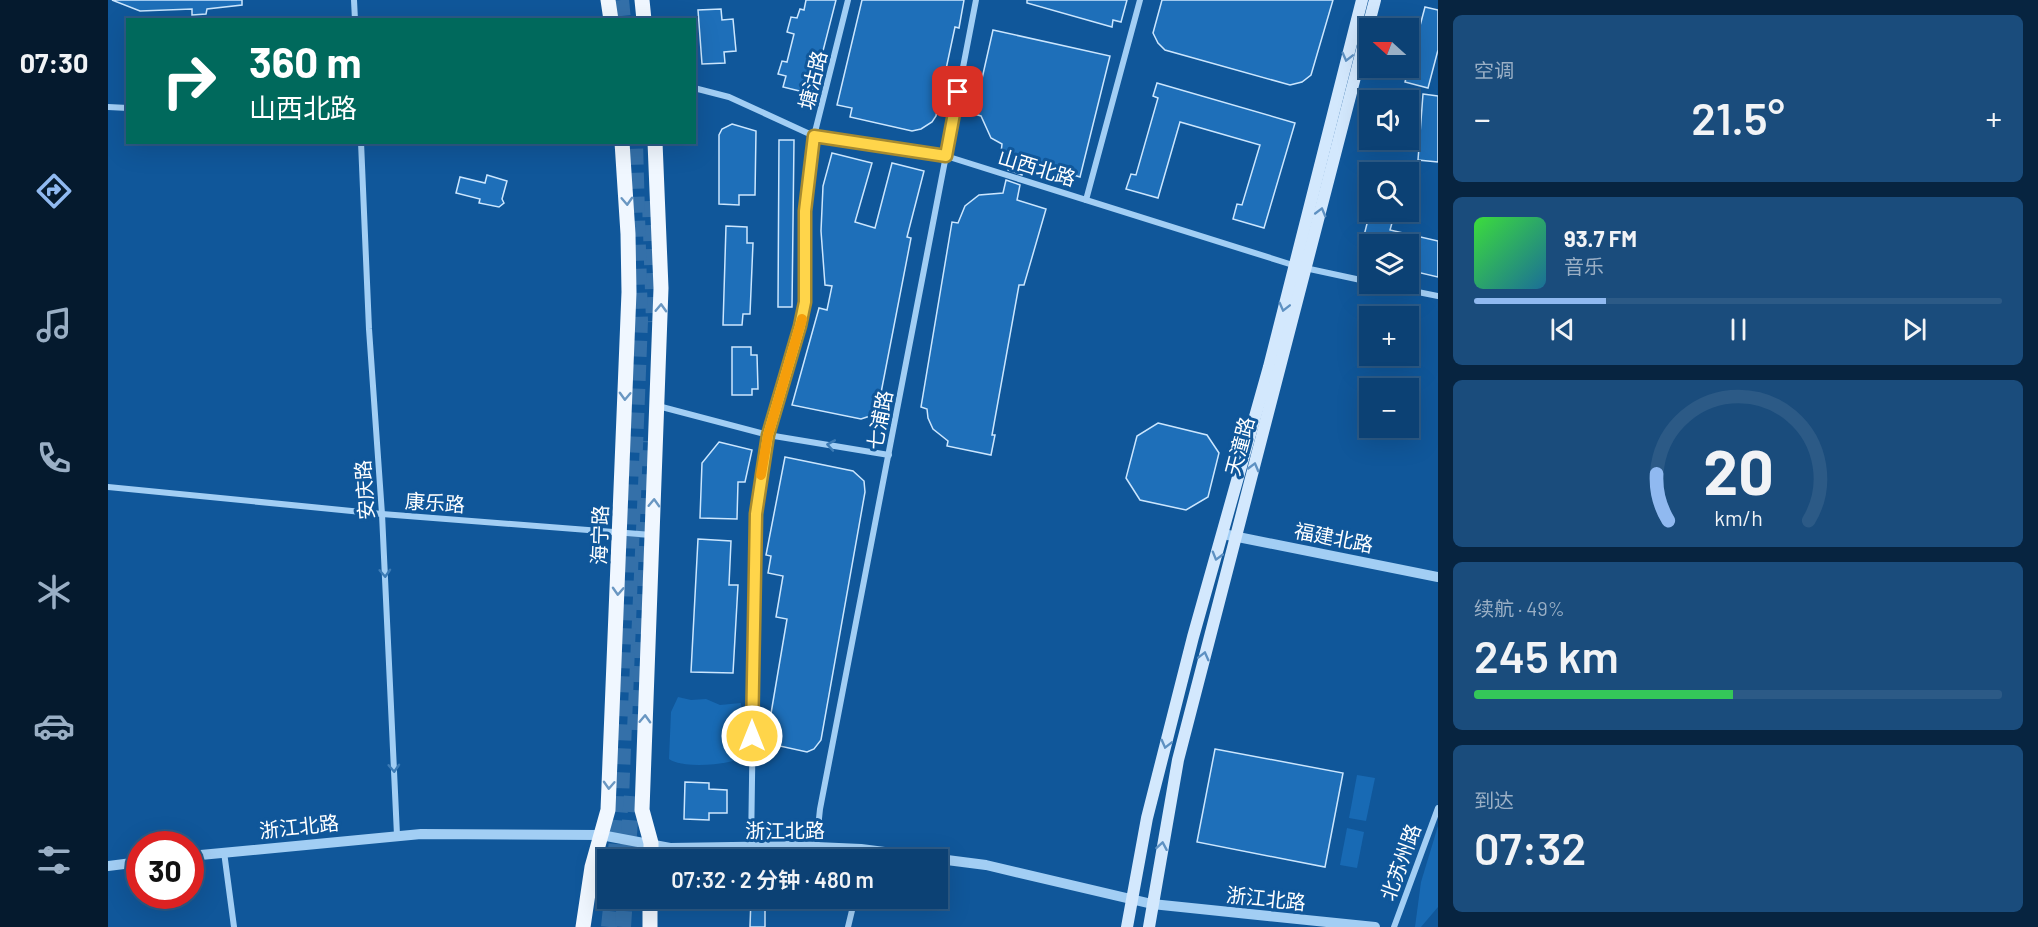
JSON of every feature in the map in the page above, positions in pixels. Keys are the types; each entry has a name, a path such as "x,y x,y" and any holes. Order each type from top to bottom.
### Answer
{"main road":[{"path":"608,0 610,18"},
{"path":"642,0 644,18"},
{"name":"天潼路","path":"1300,267 1362,0"},
{"name":"天潼路","path":"1149,927 1178,760 1229,535 1300,267 1375,0"},
{"name":"海宁路","path":"583,927 592,867 608,810 629,292 622,144"},
{"path":"651,849 642,810 662,263 655,144"},
{"name":"天潼路","path":"1127,927 1130,899 1150,807 1193,637 1229,535"},
{"path":"650,909 650,927"}],"street":[{"path":"354,0 355,18"},
{"name":"塘沽路","path":"751,847 754,538 758,497 768,435 804,308 804,218 814,136 848,0"},
{"name":"七浦路","path":"816,847 820,809 976,0"},
{"path":"1086,200 1140,0"},
{"name":"山西北路","path":"696,89 729,97 814,136 946,156 1300,267 1359,280"},
{"path":"108,107 126,108"},
{"name":"安庆路","path":"361,144 397,835"},
{"path":"1419,292 1438,296"},
{"path":"657,406 768,435 889,455"},
{"name":"康乐路","path":"108,487 382,514 653,535"},
{"name":"福建北路","path":"1229,535 1438,577"},
{"name":"北苏州路","path":"1394,927 1438,808"},
{"name":"浙江北路","path":"204,854 397,835 511,833 601,835 670,848 816,847 829,849"},
{"path":"224,852 234,927"},
{"name":"浙江北路","path":"948,862 986,865 1152,904 1375,927"},
{"path":"108,866 126,864"},
{"path":"848,927 852,909"}],"shaded area":[{"path":"678,697 691,700 706,699 720,705 741,703 744,748 742,758 726,763 705,765 684,764 669,759 671,712"},
{"path":"1357,775 1375,778 1366,821 1349,818"},
{"path":"1438,826 1438,907 1421,927 1415,927 1421,882"},
{"path":"1347,828 1364,832 1357,868 1340,865"}],"building":[{"path":"112,0 242,0 242,5 207,9 206,14 192,15 192,9 140,11"},
{"path":"806,0 836,0 812,94 783,87 786,76 778,74 782,61 787,62 794,34 787,32 791,17 797,18 800,9 804,10"},
{"path":"862,0 964,0 959,28 955,27 936,116 932,122 921,129 912,131 850,117 852,108 837,105"},
{"path":"1027,0 1127,0 1121,22 1113,20 1112,27 1027,3"},
{"path":"1162,0 1333,0 1311,75 1302,82 1290,85 1165,50 1153,33"},
{"path":"1425,7 1438,10 1438,50 1428,88 1405,82 1406,78 1419,78 1419,30"},
{"path":"721,9 722,20 733,19 736,51 724,52 725,63 702,64 698,10"},
{"path":"993,30 1110,56 1080,177 1026,160 1022,175 1008,170 1011,156 1001,153 1002,144 991,138 981,116 974,114"},
{"path":"1157,83 1295,123 1264,228 1233,219 1237,204 1242,205 1260,145 1180,122 1158,198 1126,189 1131,174 1136,175 1158,98 1153,96"},
{"path":"1423,94 1438,96 1438,162 1418,160"},
{"path":"732,124 756,131 755,195 739,195 739,205 719,204 719,135 722,129"},
{"path":"779,140 794,140 792,307 778,307"},
{"path":"832,153 872,163 855,222 875,228 892,163 924,171 907,237 911,238 880,398 870,416 861,419 792,405 819,308 827,310 832,286 825,285 821,231 823,186"},
{"path":"487,175 507,181 502,199 504,203 499,207 479,203 480,199 456,193 460,177 485,183"},
{"path":"1006,180 1020,185 1017,200 1046,209 1024,285 1019,285 992,435 995,435 991,455 947,446 948,441 933,429 927,409 921,407 952,222 958,223 965,206 979,195 1003,193"},
{"path":"1367,222 1392,222 1390,230 1407,234 1364,234"},
{"path":"726,226 747,227 747,243 753,243 750,314 743,314 742,325 723,325"},
{"path":"1419,237 1438,241 1438,277 1419,273"},
{"path":"732,347 751,347 751,355 757,355 758,389 752,389 752,395 732,395"},
{"path":"1158,423 1207,435 1219,453 1208,497 1186,510 1140,500 1126,478 1137,436"},
{"path":"719,442 752,450 745,482 738,482 737,519 700,518 702,463"},
{"path":"785,457 853,471 864,481 865,492 821,740 814,749 807,752 766,743 787,619 776,617 783,576 768,573 771,556 766,555"},
{"path":"698,539 731,541 729,585 738,585 733,673 691,672"},
{"path":"1215,749 1343,773 1325,867 1197,842"},
{"path":"685,782 709,783 709,789 727,790 727,813 709,813 709,820 684,819"},
{"path":"751,909 765,909 765,927 750,927"}],"tunnel":[{"path":"621,0 623,18"},
{"path":"616,849 621,799 640,321 635,144"},
{"path":"650,201 654,322"},
{"path":"635,730 648,441"},
{"path":"628,849 632,795"},
{"path":"609,927 611,909"},
{"path":"623,927 624,909"}],"slow traffic":[{"path":"761,475 768,435 802,319"}],"route":[{"path":"752,736 756,514 768,435 805,302 805,211 814,136 946,156 958,92"}]}
